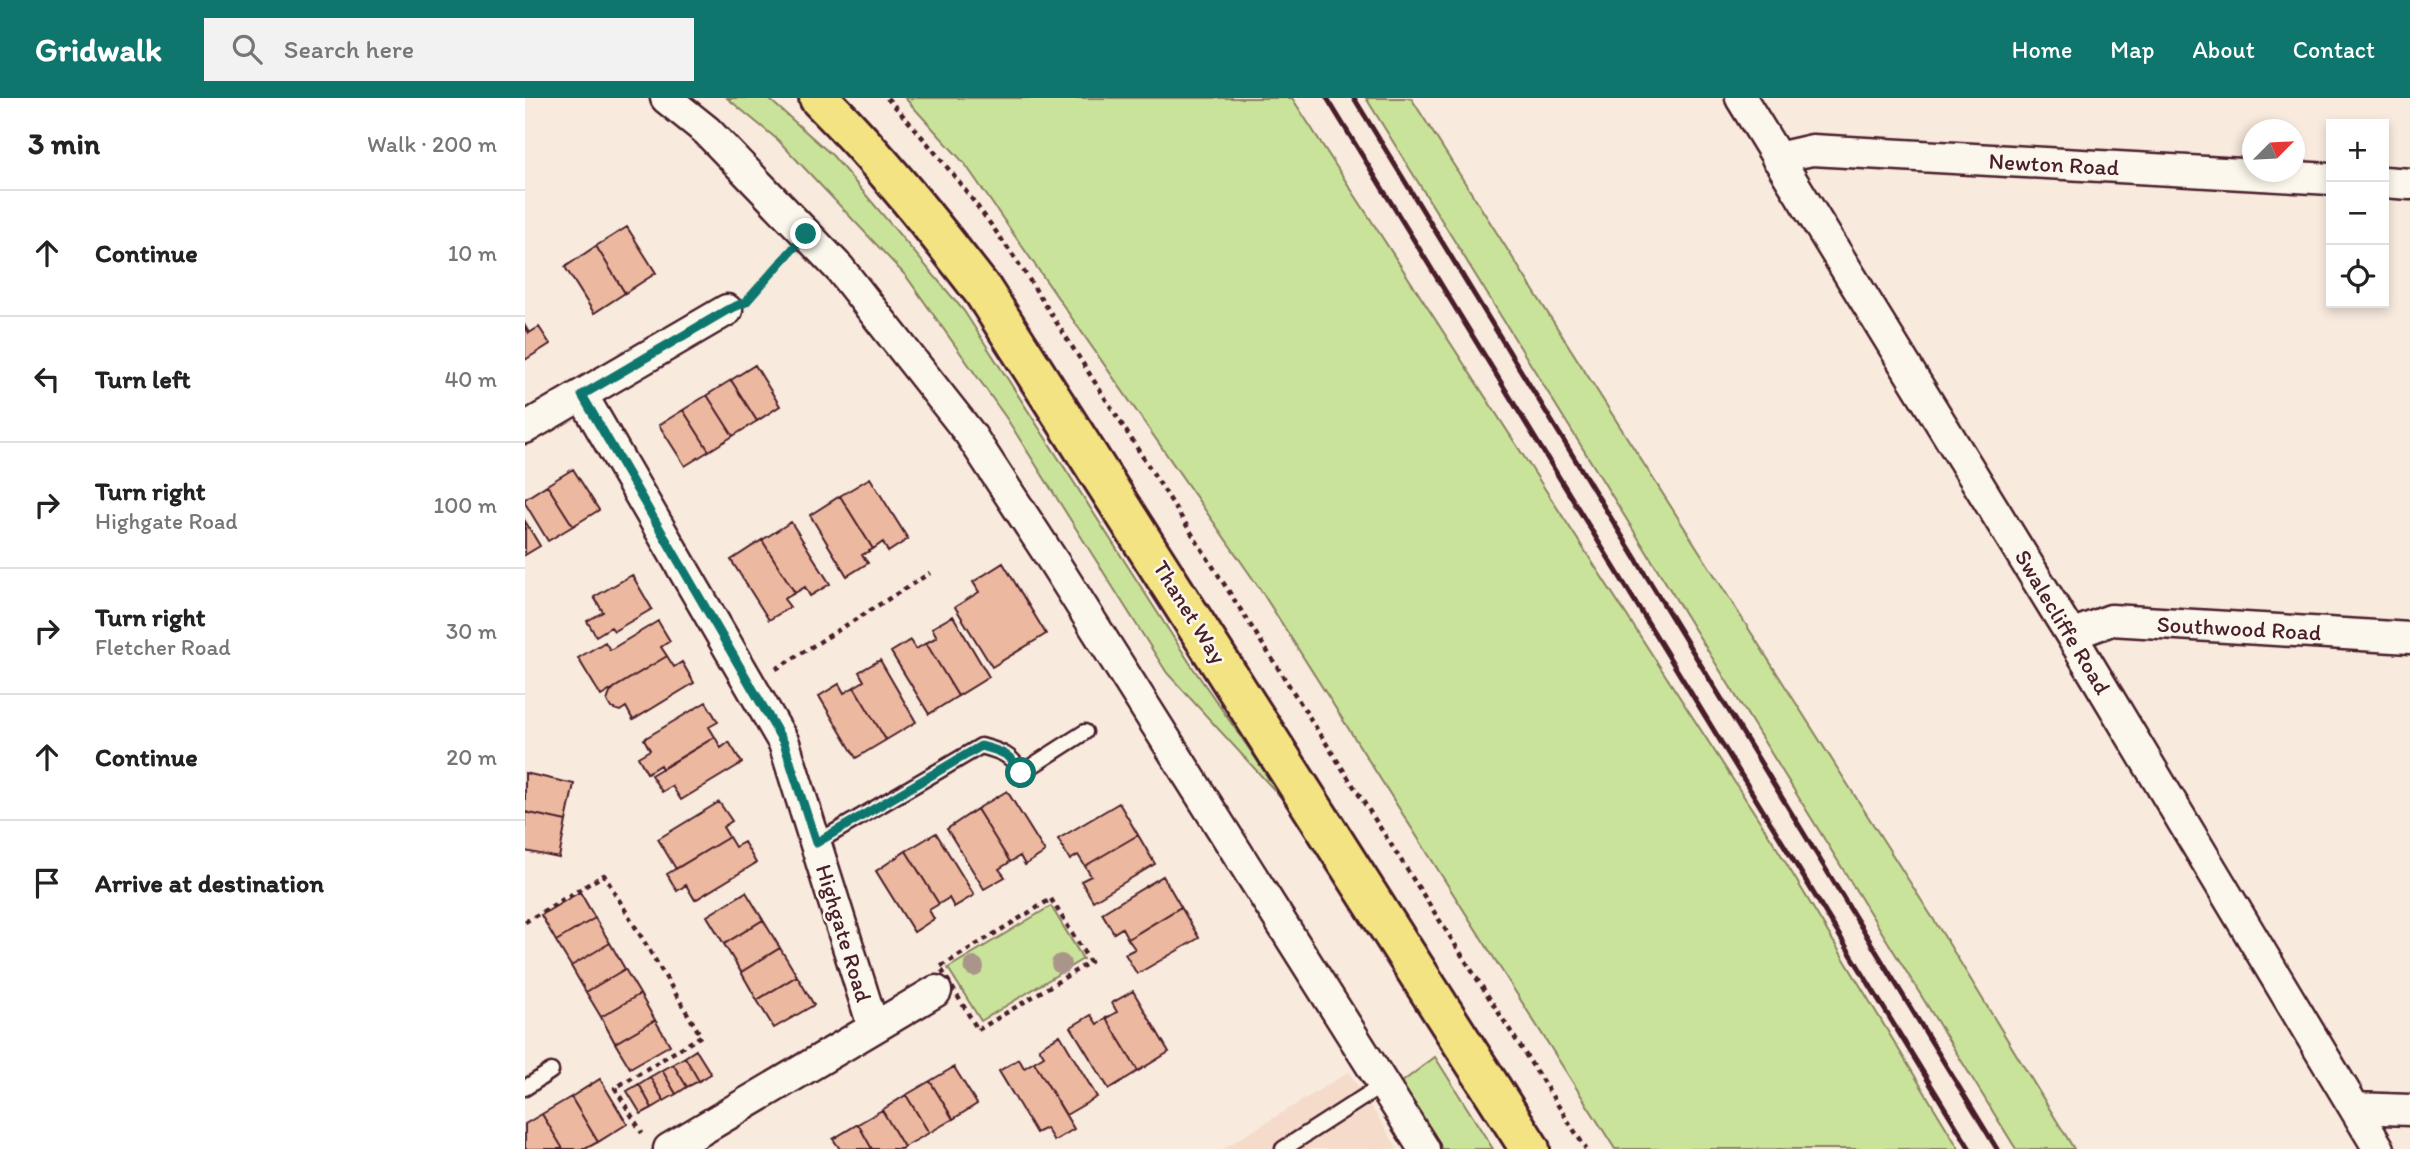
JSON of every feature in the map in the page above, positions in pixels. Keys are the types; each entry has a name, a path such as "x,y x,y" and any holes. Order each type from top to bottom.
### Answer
{"main road":[{"name":"Thanet Way","path":"819,98 859,139 923,214 983,291 1531,1149"}],"street":[{"path":"666,98 706,131 806,234 876,312 970,434 1424,1149"},
{"name":"Swalecliffe Road","path":"1741,98 2071,635 2379,1149"},
{"name":"Newton Road","path":"1777,158 1812,150 2326,179"},
{"path":"2389,182 2410,184"},
{"path":"525,428 727,310"},
{"name":"Highgate Road","path":"582,395 784,743 873,1026"},
{"name":"Southwood Road","path":"2071,635 2111,620 2410,638"},
{"name":"Highgate Road","path":"657,1144 936,990"},
{"path":"2355,1108 2410,1110"}],"lane":[{"path":"816,843 981,746 1004,752 1016,762 1021,773 1085,732"},
{"path":"525,1088 551,1071"},
{"path":"1283,1149 1384,1084"}],"path":[{"path":"887,98 980,208 1023,270 1586,1149"},
{"path":"727,310 746,302 806,234"},
{"path":"750,685 930,573"},
{"path":"525,922 604,875 701,1036 615,1088 657,1144"},
{"path":"1051,899 1090,962 978,1030 940,967 1051,899"}],"shaded area":[{"path":"1349,1072 1398,1149 1223,1149"}],"green space":[{"path":"727,98 768,98 833,156 964,311 1193,668 1289,806 1167,673 1007,419 906,276 778,140"},
{"path":"905,98 1292,98 1772,840 1959,1149 1615,1149 1260,589 965,164"},
{"path":"1366,98 1411,98 1946,939 2074,1149 2016,1149"},
{"path":"1051,906 1083,959 981,1021 948,968"},
{"path":"1435,1057 1493,1149 1431,1149 1393,1089"}],"building":[{"path":"627,227 656,273 625,293 596,246"},
{"path":"596,246 625,293 594,313 565,267"},
{"path":"525,326 529,333 539,327 550,344 525,360"},
{"path":"755,365 780,406 757,421 731,380"},
{"path":"731,380 757,421 733,436 707,395"},
{"path":"707,395 733,436 709,451 683,410"},
{"path":"683,410 709,451 685,466 659,425"},
{"path":"573,469 599,510 573,526 547,485"},
{"path":"870,478 908,539 888,552 883,542 873,549 840,496"},
{"path":"547,485 573,526 548,541 525,503 525,499"},
{"path":"840,496 873,549 862,555 868,563 847,576 810,515"},
{"path":"525,521 540,546 525,555"},
{"path":"791,522 830,584 810,596 805,587 795,593 762,540"},
{"path":"762,540 795,593 784,599 790,607 769,620 731,560"},
{"path":"1003,563 1046,634 992,667 955,607 979,592 973,582"},
{"path":"632,575 652,609 614,631 611,627 596,636 587,621 603,612 594,597"},
{"path":"953,616 989,677 958,696 926,643 937,637 932,628"},
{"path":"658,621 670,641 661,647 667,656 601,696 578,658 605,642 610,650"},
{"path":"911,640 916,649 926,643 958,696 929,714 891,652"},
{"path":"667,656 674,667 682,662 694,683 633,720 626,707 620,711 611,708 607,701 614,688"},
{"path":"880,660 916,722 886,740 854,687 864,681 859,672"},
{"path":"839,684 844,693 854,687 886,740 856,758 819,696"},
{"path":"706,702 718,722 709,727 715,737 662,769 660,765 647,773 638,757 650,750 644,739"},
{"path":"715,737 721,748 729,742 742,763 681,800 672,786 662,792 651,775"},
{"path":"525,773 574,784 566,821 525,812"},
{"path":"1007,791 1045,852 1025,865 1020,856 1010,862 977,809"},
{"path":"719,802 732,821 723,827 729,837 676,869 658,839"},
{"path":"1119,803 1138,835 1085,866 1078,855 1070,860 1058,839"},
{"path":"977,809 1010,862 999,869 1005,877 984,889 947,829"},
{"path":"525,812 566,821 559,858 525,851"},
{"path":"936,833 974,895 954,907 949,898 939,904 906,851"},
{"path":"1138,835 1155,864 1093,901 1081,881 1091,876 1085,866"},
{"path":"729,837 735,847 744,842 756,863 695,900 686,885 677,891 667,874"},
{"path":"906,851 939,904 929,910 934,919 914,932 876,871"},
{"path":"1163,876 1181,907 1128,939 1122,928 1114,933 1102,913"},
{"path":"580,892 595,918 556,941 541,915"},
{"path":"746,892 763,920 724,944 707,916"},
{"path":"1181,907 1199,938 1137,974 1125,954 1135,949 1128,939"},
{"path":"595,918 610,943 571,966 556,941"},
{"path":"763,920 780,948 741,972 724,944"},
{"path":"610,943 625,969 586,992 571,966"},
{"path":"780,948 797,976 757,1000 741,972"},
{"path":"625,969 640,994 601,1017 586,992"},
{"path":"797,976 814,1005 774,1028 757,1000"},
{"path":"1133,991 1169,1052 1138,1071 1106,1018 1117,1012 1112,1003"},
{"path":"640,994 655,1020 615,1043 601,1017"},
{"path":"1091,1015 1097,1024 1106,1018 1138,1071 1109,1089 1071,1027"},
{"path":"655,1020 670,1045 630,1068 615,1043"},
{"path":"1060,1035 1097,1097 1066,1115 1034,1062 1044,1056 1039,1048"},
{"path":"696,1050 711,1074 699,1081 685,1057"},
{"path":"685,1057 699,1081 687,1087 673,1064"},
{"path":"1019,1059 1024,1068 1034,1062 1074,1129 1054,1141 1046,1128 1036,1133 999,1071"},
{"path":"673,1064 687,1087 676,1094 662,1070"},
{"path":"954,1067 977,1104 953,1119 930,1081"},
{"path":"662,1070 676,1094 664,1101 650,1077"},
{"path":"650,1077 664,1101 652,1108 639,1084"},
{"path":"600,1079 627,1124 598,1142 571,1097"},
{"path":"930,1081 953,1119 929,1133 906,1095"},
{"path":"639,1084 652,1108 641,1114 627,1091"},
{"path":"906,1095 929,1133 904,1147 882,1110"},
{"path":"571,1097 598,1142 585,1149 563,1149 542,1114"},
{"path":"882,1110 904,1147 901,1149 872,1149 858,1124"},
{"path":"542,1114 563,1149 525,1149 525,1124"},
{"path":"858,1124 872,1149 840,1149 833,1139"}],"railway":[{"path":"1327,98 1970,1149"},
{"path":"1354,98 1997,1149"}],"route":[{"path":"806,234 746,302 727,310 582,395 784,743 816,843 981,746 1004,752 1016,762 1021,773"}]}
